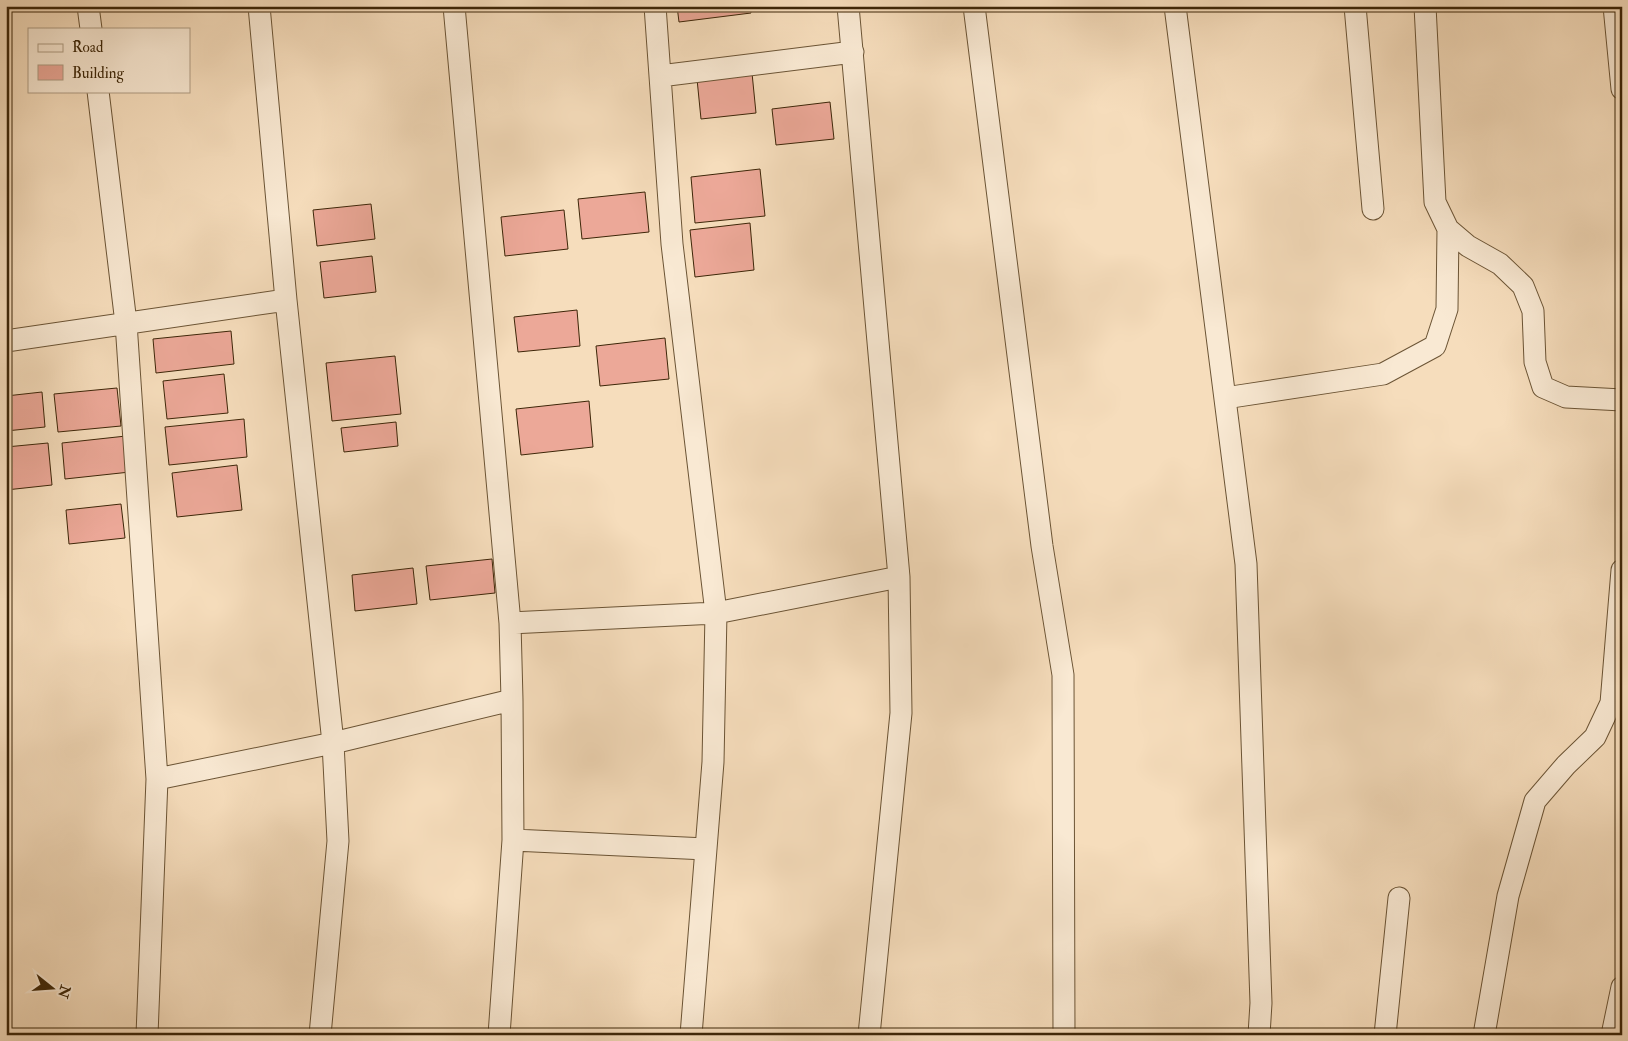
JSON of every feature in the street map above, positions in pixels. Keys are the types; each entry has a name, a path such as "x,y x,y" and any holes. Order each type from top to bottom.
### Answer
{"street":[{"path":"88,6 91,28"},
{"path":"259,6 286,300 333,743 338,841 320,1035"},
{"path":"454,6 510,623 513,840 499,1035"},
{"path":"654,6 672,244 716,613 712,762 691,1035"},
{"path":"848,6 900,577 901,713 869,1035"},
{"path":"974,6 1042,546 1063,675 1064,1035"},
{"path":"1175,6 1246,564 1261,1003 1259,1035"},
{"path":"1355,6 1373,209"},
{"path":"1425,6 1435,202 1448,229 1468,246 1500,264 1523,286 1533,311 1535,362 1543,387 1566,397 1622,400"},
{"path":"1614,6 1622,89"},
{"path":"660,76 853,52"},
{"path":"98,92 126,323 157,779 147,1035"},
{"path":"1225,398 1383,374 1435,346 1447,309 1448,229"},
{"path":"6,341 286,300"},
{"path":"1484,1035 1508,896 1535,801 1566,765 1595,737 1610,703 1622,570"},
{"path":"510,623 716,613 900,577"},
{"path":"157,779 333,743 512,700"},
{"path":"513,840 706,849"},
{"path":"1384,1035 1399,898"},
{"path":"1612,1035 1622,986"}],"building":[{"path":"677,6 750,6 751,13 679,22"},
{"path":"752,73 756,113 701,119 697,79"},
{"path":"830,102 834,139 776,145 772,109"},
{"path":"760,169 765,216 695,223 691,177"},
{"path":"645,192 649,232 582,239 578,199"},
{"path":"371,204 375,239 317,246 313,210"},
{"path":"564,210 568,249 505,256 501,217"},
{"path":"750,223 754,270 695,277 690,230"},
{"path":"372,256 376,292 324,298 320,262"},
{"path":"577,310 580,346 518,352 514,317"},
{"path":"231,331 234,364 156,373 153,339"},
{"path":"665,338 669,379 600,386 596,346"},
{"path":"395,356 401,414 332,421 326,363"},
{"path":"224,374 228,413 167,419 163,381"},
{"path":"117,388 121,426 58,432 54,394"},
{"path":"42,392 45,427 6,431 6,396"},
{"path":"589,401 593,447 521,455 516,409"},
{"path":"244,419 247,457 169,465 165,427"},
{"path":"396,422 398,446 344,452 341,428"},
{"path":"126,436 130,472 65,479 62,443"},
{"path":"48,443 52,485 6,490 6,447"},
{"path":"237,465 242,510 177,517 172,473"},
{"path":"121,504 125,538 69,544 66,510"},
{"path":"492,559 495,593 430,600 426,566"},
{"path":"413,568 417,604 355,611 352,575"}]}
